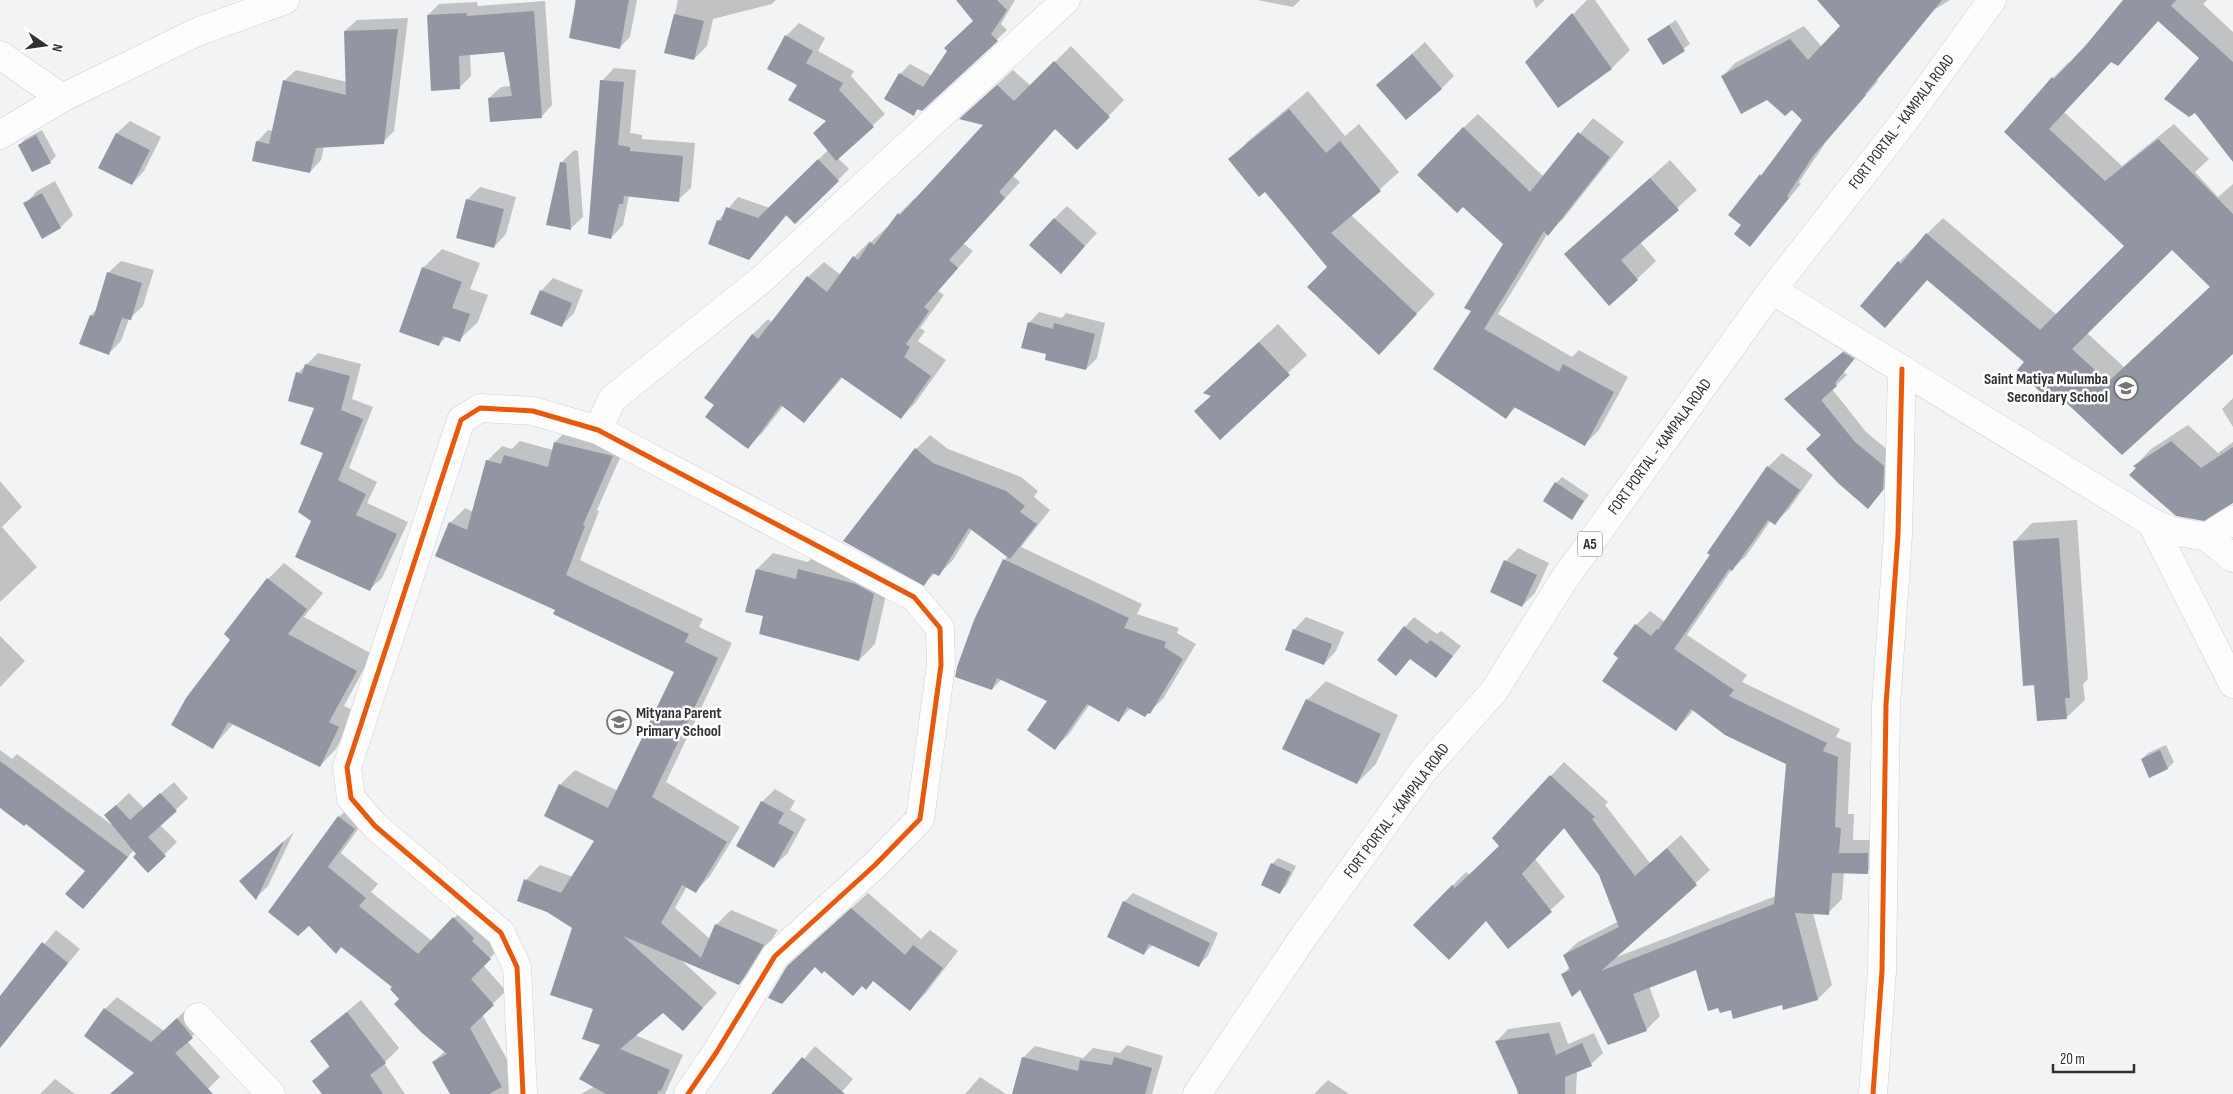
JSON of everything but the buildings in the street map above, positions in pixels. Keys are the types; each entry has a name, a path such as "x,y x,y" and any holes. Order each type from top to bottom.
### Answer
{"street":[{"path":"0,135 62,98 198,32 285,0"},
{"path":"598,430 612,399 761,280 1066,0"},
{"name":"FORT PORTAL - KAMPALA ROAD","path":"1197,1094 1304,936 1423,771 1494,691 1563,582 1772,290 1903,123 1992,0"},
{"path":"0,55 62,98"},
{"path":"1772,290 2151,522 2172,531 2208,537 2233,558"},
{"path":"1873,1094 1882,971 1886,705 1898,535 1902,369"},
{"path":"523,1094 516,968 501,933 375,826 350,798 347,766 461,420 480,408 533,410 598,430 914,596 940,628 941,666 920,819 875,865 775,956 716,1053 688,1094"},
{"path":"2208,537 2233,520"},
{"path":"2151,522 2233,684"},
{"path":"198,1017 271,1094"}],"cycle path":[{"path":"1873,1094 1882,971 1886,705 1898,535 1902,369"},
{"path":"523,1094 517,967 501,933 375,826 351,798 347,767 461,420 480,408 533,411 598,430 914,597 940,628 941,665 920,819 875,865 775,956 716,1053 688,1094"}],"place":[{"name":"Saint Matiya Mulumba Secondary School","path":"2126,388"},
{"name":"Mityana Parent Primary School","path":"619,722"}]}
